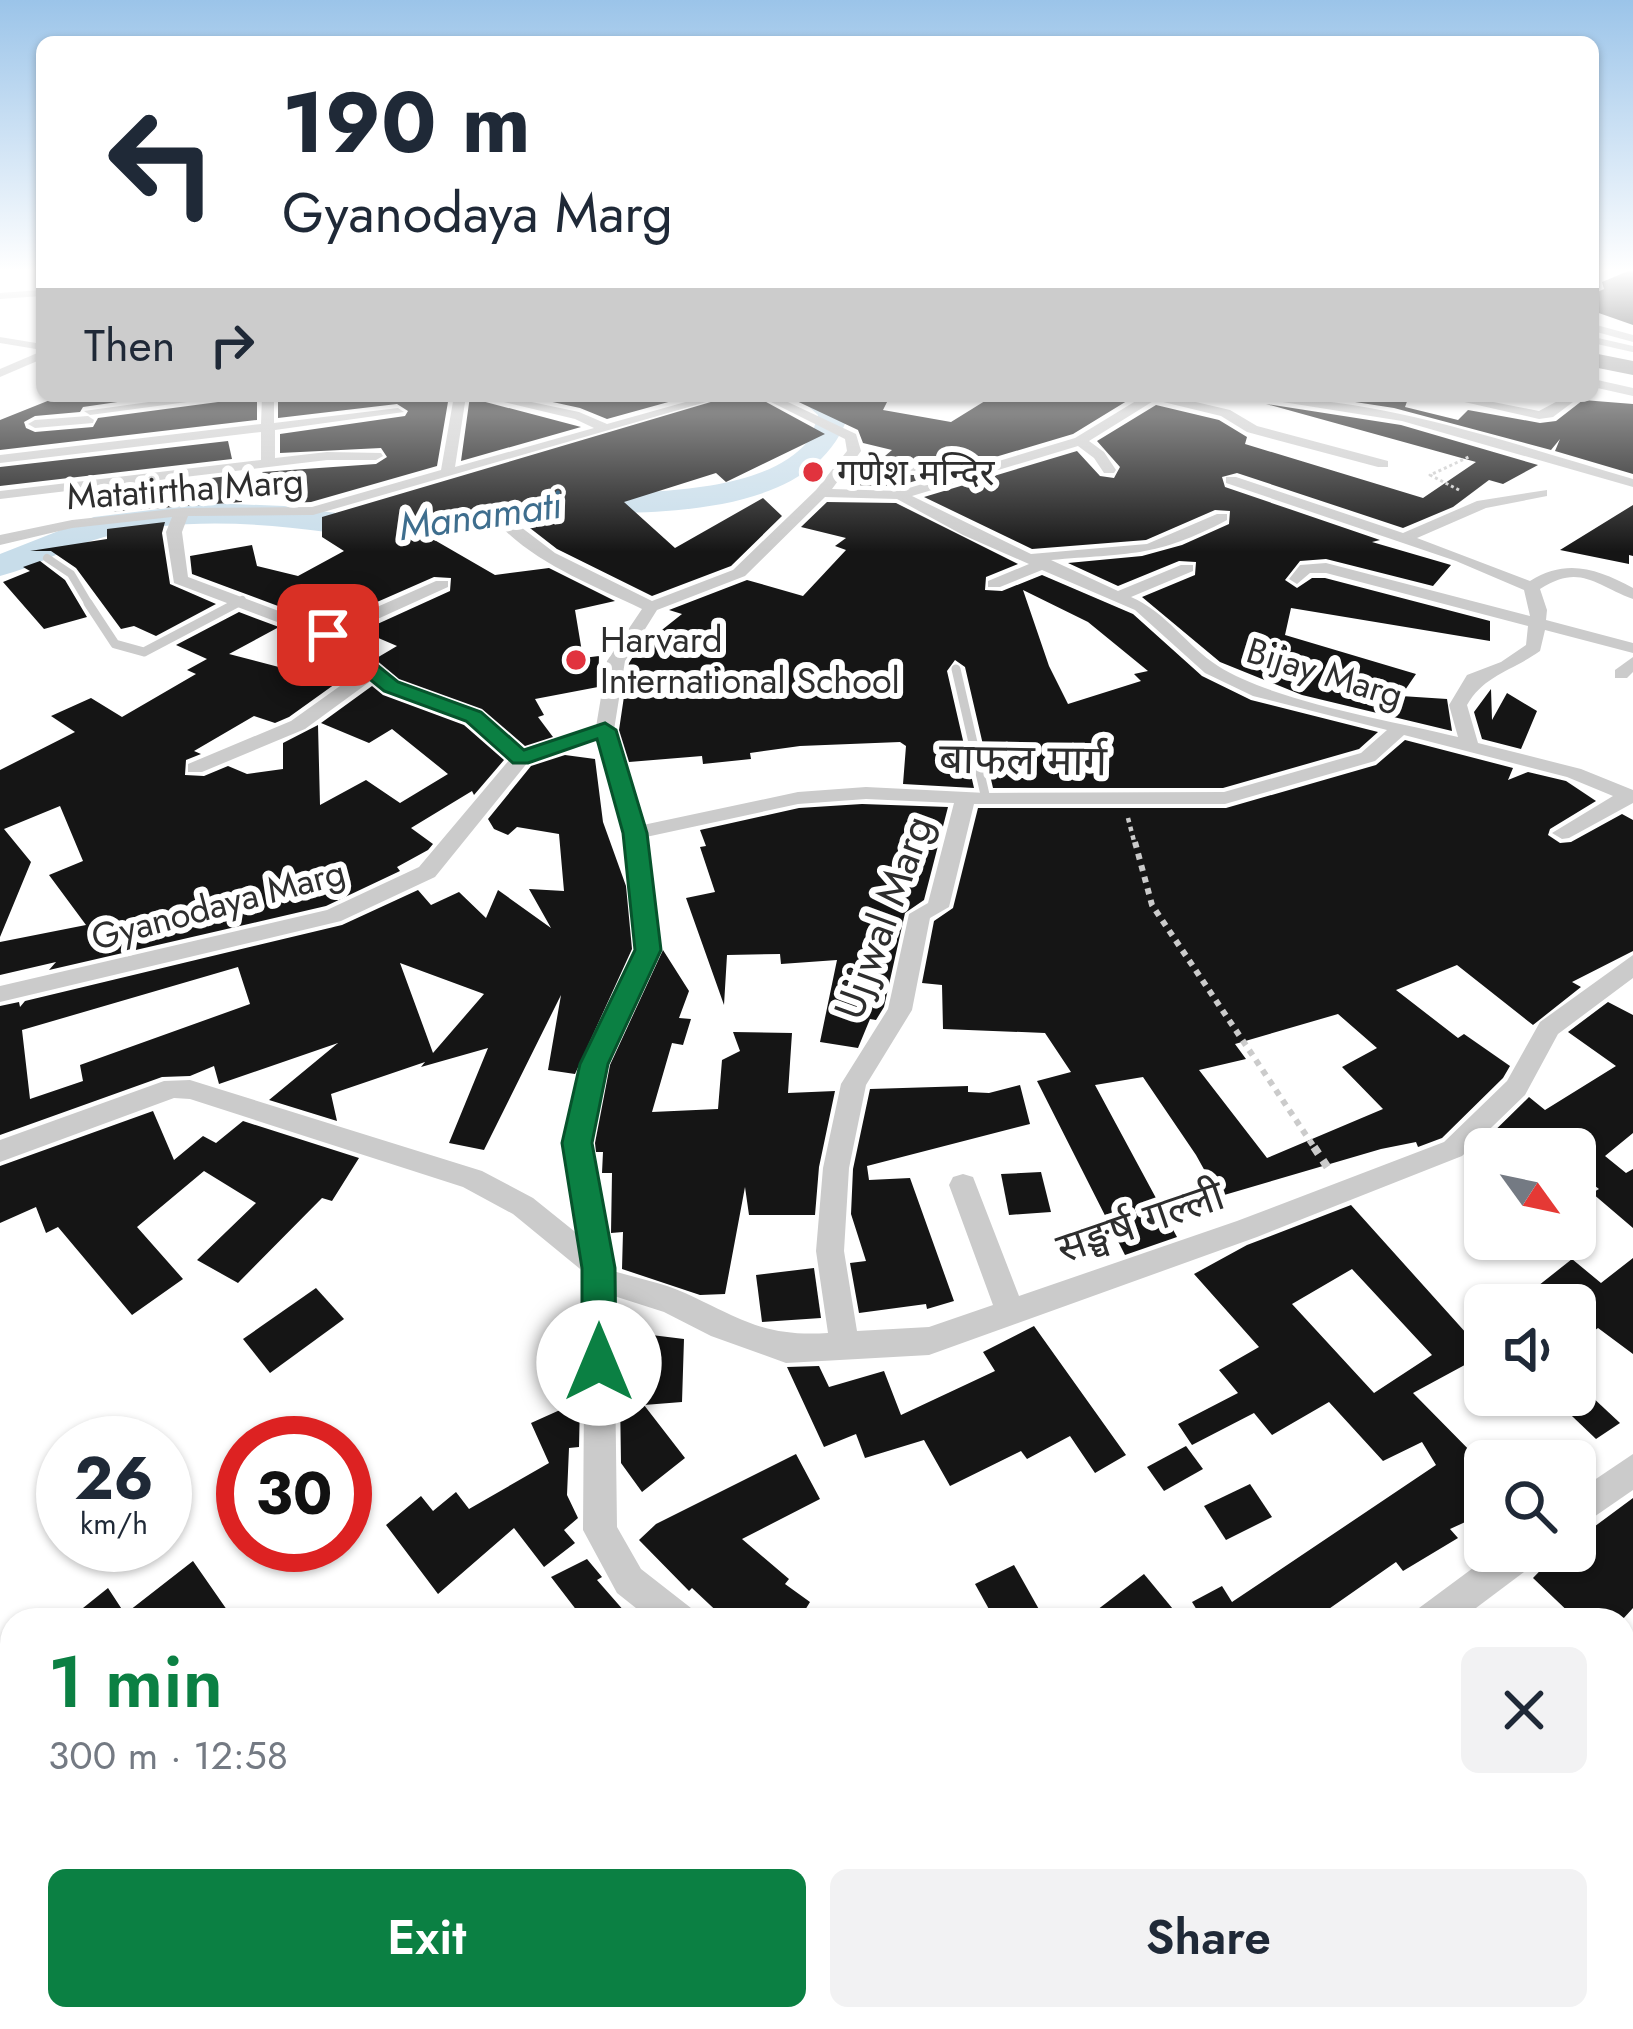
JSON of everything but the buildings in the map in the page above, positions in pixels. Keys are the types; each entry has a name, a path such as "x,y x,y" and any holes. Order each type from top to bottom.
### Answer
{"street":[{"path":"0,374 20,364 36,368"},
{"path":"1599,385 1633,392"},
{"path":"35,424 92,410 169,402"},
{"path":"268,402 268,463"},
{"path":"448,470 459,402"},
{"path":"513,402 579,416 605,428"},
{"name":"Matatirtha Marg","path":"0,540 72,524 182,512 313,511 699,402"},
{"path":"664,1608 629,1581 600,1530 599,1273 577,1143 594,1064 648,950 635,833 605,730 616,662 651,607 740,573 821,493 854,451 851,437 777,402"},
{"path":"900,496 1080,441 1144,402"},
{"path":"1179,402 1225,413 1252,429 1383,464"},
{"path":"1294,402 1403,417 1633,483"},
{"path":"1474,402 1539,415 1566,402"},
{"path":"72,524 92,410"},
{"path":"0,459 398,412"},
{"path":"1080,441 1109,470"},
{"path":"327,456 387,488"},
{"path":"0,495 327,456 376,456"},
{"path":"845,462 875,460 929,468"},
{"path":"1231,480 1532,587"},
{"name":"Bijay Marg","path":"821,493 900,496 968,532 1141,608 1211,670 1259,692 1574,773 1631,796"},
{"path":"1402,539 1482,504 1542,493"},
{"path":"182,512 174,532 180,580 328,635 391,687 473,717 520,758 605,730"},
{"path":"994,584 1040,560 1084,550 1123,552 1176,542 1222,517"},
{"path":"500,518 515,535 531,540 565,566 651,607"},
{"path":"1532,587 1562,567 1633,594"},
{"path":"1117,597 1187,568"},
{"path":"1297,579 1306,568 1326,568 1633,649"},
{"path":"328,635 442,584"},
{"path":"1470,747 1458,704 1473,680 1507,666 1534,647 1539,622 1532,587"},
{"path":"195,768 298,725 374,670"},
{"name":"बाफल मार्ग","path":"635,833 798,798 906,792 976,798 1225,798 1368,757 1397,731"},
{"name":"Gyanodaya Marg","path":"0,994 333,916 428,872 520,758"},
{"path":"1562,833 1631,796"},
{"name":"Ujjwal Marg","path":"844,1343 830,1252 836,1168 854,1084 900,1010 920,914 938,907 976,798"},
{"name":"सङ्घर्ष गल्ली","path":"599,1273 673,1301 722,1328 786,1348 928,1341 1453,1149 1516,1088 1549,1028 1619,979 1633,963"},
{"path":"0,1151 173,1088 202,1090 304,1126 398,1151 498,1190 599,1273"},
{"path":"962,1186 1010,1310"},
{"path":"1596,1497 1633,1470"},
{"path":"1447,1608 1496,1572"}],"lane":[{"path":"47,558 70,573 86,596 97,629 133,652 144,652 242,601"},
{"path":"956,670 976,798"}],"path":[{"path":"1475,455 1430,475 1482,504"},
{"path":"1122,797 1152,905 1344,1191"}],"waterway":[{"name":"Manamati","path":"548,504 692,497 765,481 796,467 819,448 834,413 820,402"},
{"name":"Manamati","path":"0,565 94,528 170,515 246,514 398,531"}],"place":[{"name":"गणेश मन्दिर","path":"813,472"},
{"name":"Harvard International School","path":"576,660"}],"route":[{"path":"328,635 391,687 473,717 520,758 605,730 635,833 648,950 594,1064 577,1143 599,1268 599,1363"}]}
